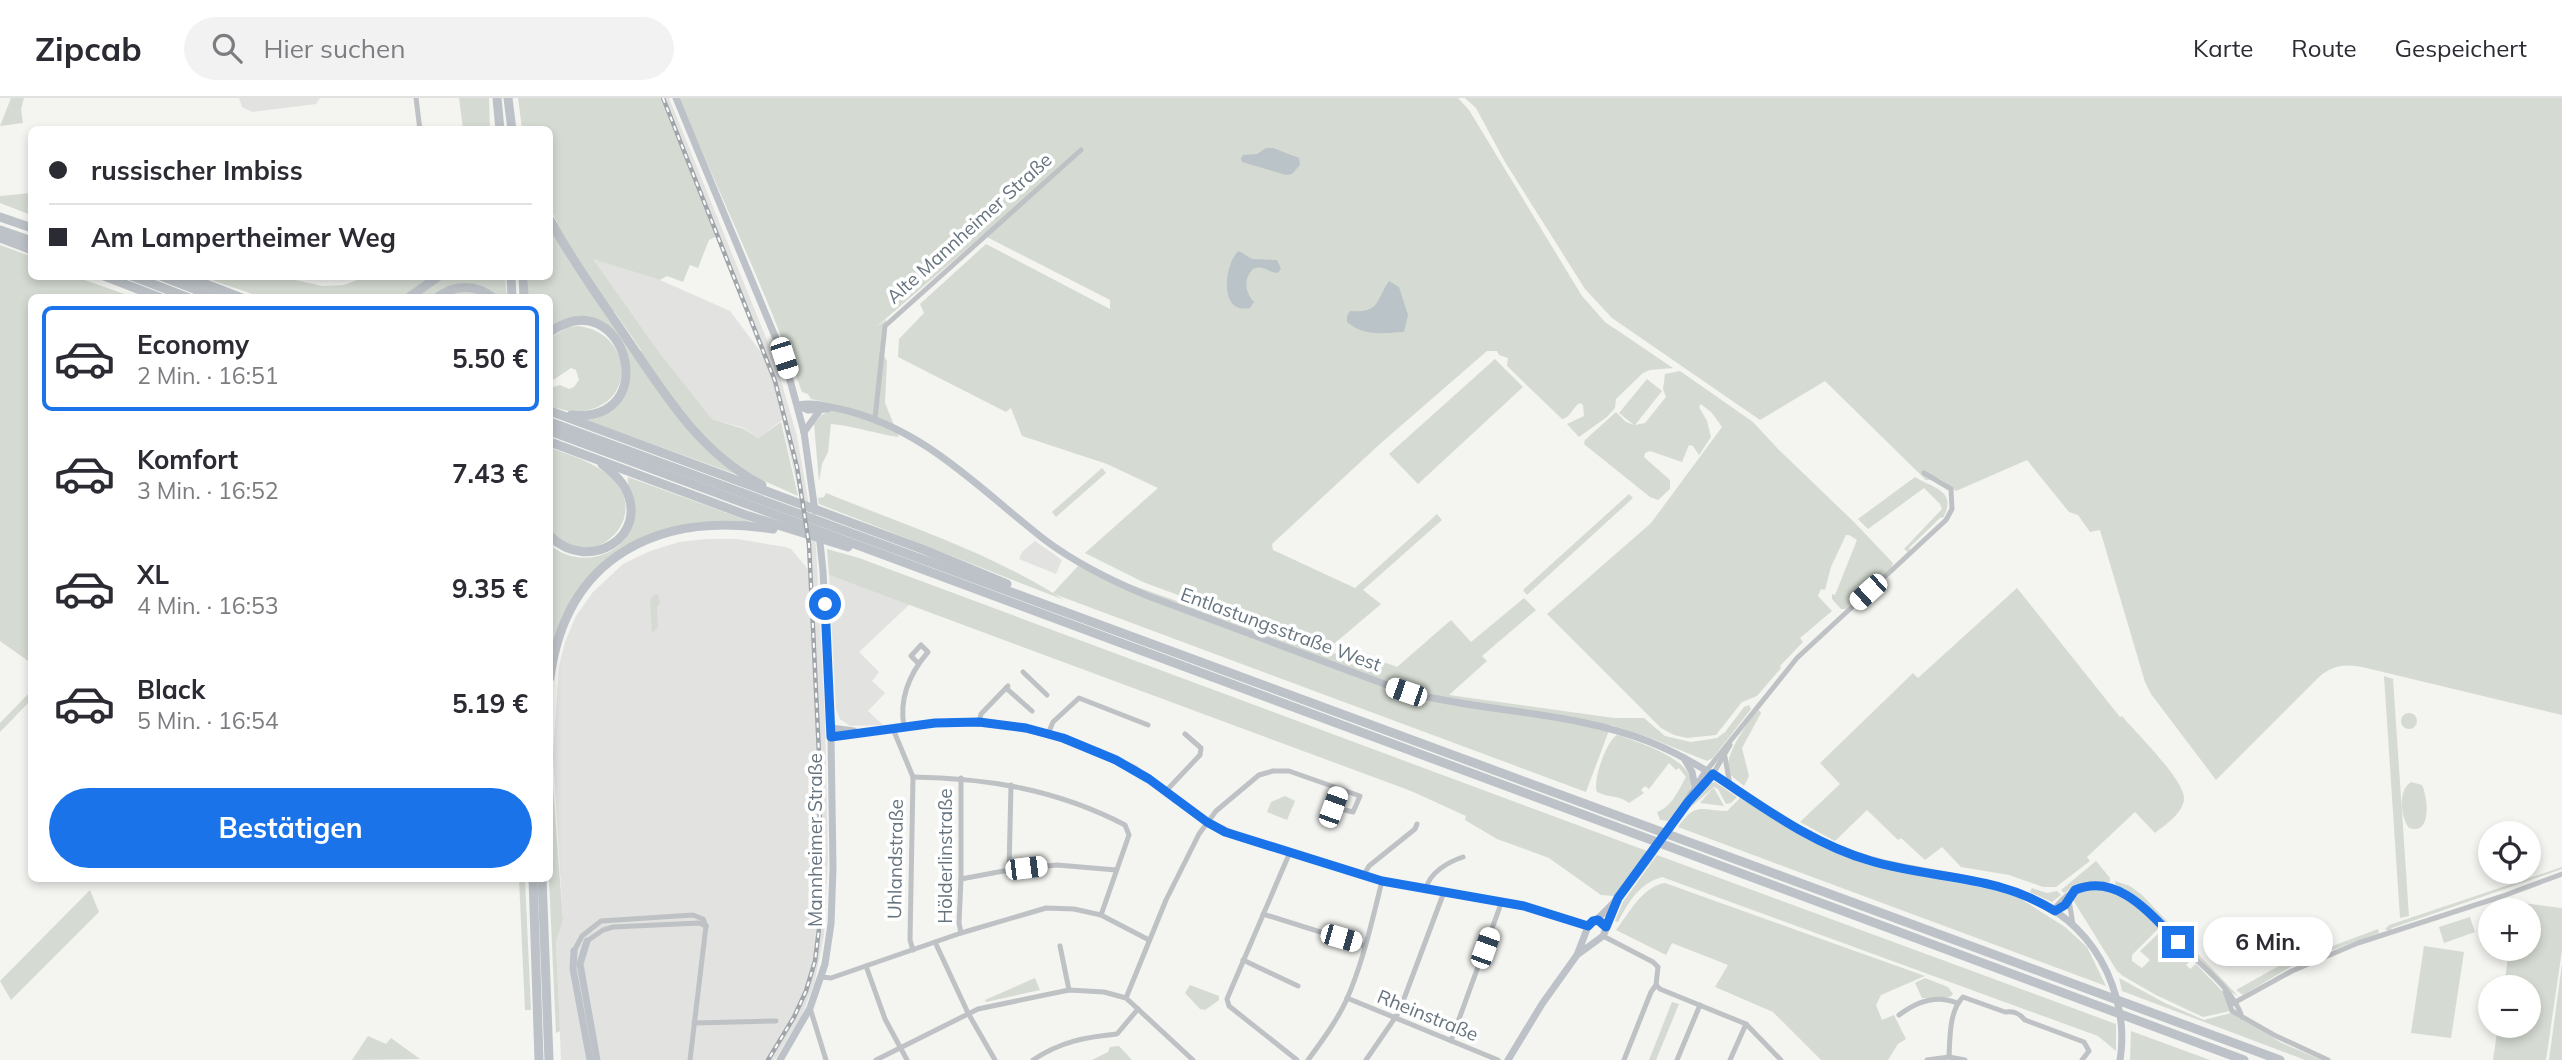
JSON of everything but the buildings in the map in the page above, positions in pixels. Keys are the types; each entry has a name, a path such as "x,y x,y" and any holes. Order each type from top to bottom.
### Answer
{"highway":[{"path":"508,98 512,126"},
{"path":"497,100 498,126"},
{"path":"0,216 28,226"},
{"path":"553,225 663,392 695,434 736,470 788,499"},
{"path":"0,230 28,240"},
{"path":"0,238 28,248"},
{"path":"114,280 151,294"},
{"path":"142,280 179,294"},
{"path":"171,280 207,294"},
{"path":"195,280 232,294"},
{"path":"414,294 433,280"},
{"path":"442,294 464,287 482,290 488,294"},
{"path":"553,330 560,325 577,321 600,326 618,341 627,364 620,393 603,410 580,416 553,415"},
{"path":"553,416 800,503 977,571 1021,590 1042,603"},
{"path":"553,416 802,527"},
{"path":"553,432 802,527"},
{"path":"553,443 802,527 823,531 1042,603 2280,1060"},
{"path":"553,539 563,548 591,553 609,547 627,527 630,505 625,488 615,475 595,459"},
{"path":"553,664 559,637 572,606 595,575 629,548 669,531 699,525 802,527"},
{"path":"823,531 900,562 2244,1060"},
{"path":"533,882 539,1060"},
{"path":"542,882 549,1060"}],"main road":[{"path":"676,98 784,358 798,405 823,531"},
{"name":"Entlastungsstraße West","path":"798,405 811,403 875,418 911,435 1046,541 1077,562 1121,585 1406,692 1449,703 1574,720 1636,737 1684,757 1798,829 1855,855 1905,869 2004,886 2025,894 2054,910 2073,925 2100,958 2112,984 2121,1029 2120,1060"},
{"name":"Entlastungsstraße West","path":"798,405 808,410 839,409"},
{"path":"804,432 820,410"},
{"name":"Mannheimer Straße","path":"780,1060 810,1008 821,977 828,951 832,910 831,733 823,531"},
{"path":"831,733 935,723 979,722 1021,727 1048,734 1116,760 1225,832 1382,881 1524,906 1588,929 1591,936 1600,937"},
{"path":"1684,757 1692,772 1695,787"},
{"path":"1688,802 1695,787 1710,772"},
{"path":"1508,1060 1542,1004 1577,955 1588,929 1618,898 1710,772"},
{"path":"1577,955 1600,937 1618,898"},
{"path":"1596,920 1606,927"},
{"path":"587,942 580,964 597,1060"},
{"path":"574,951 573,969 590,1060"}],"street":[{"path":"416,98 420,126"},
{"name":"Alte Mannheimer Straße","path":"875,418 883,335 889,320 1081,150"},
{"path":"1710,772 1768,692 1806,649 1946,520 1952,509 1951,489 1924,473"},
{"path":"904,727 902,717 906,690 918,663"},
{"path":"1023,672 1047,695"},
{"path":"979,722 981,714 1007,687 1031,711"},
{"path":"1048,734 1053,722 1079,698 1148,726"},
{"name":"Uhlandstraße","path":"894,729 912,777 910,940 913,950"},
{"path":"1166,791 1200,755 1200,748 1185,734"},
{"path":"1710,772 1733,740"},
{"path":"1724,756 1730,785"},
{"path":"1126,998 1176,880 1207,822 1216,811 1259,775 1273,771 1289,771 1360,796 1353,812 1333,807 1339,789"},
{"path":"912,777 961,778 1011,785 1068,799 1125,825 1129,835 1101,915"},
{"name":"Hölderlinstraße","path":"961,778 961,933"},
{"path":"1009,870 1011,785"},
{"path":"1363,876 1369,866 1415,829 1417,824"},
{"path":"1290,852 1227,999 1229,1006 1297,1060"},
{"path":"1426,889 1430,878 1451,861 1463,857"},
{"path":"961,880 1009,870 1072,864 1116,870"},
{"path":"2233,1003 2292,971 2358,943 2562,874"},
{"path":"2111,888 2114,878"},
{"path":"1308,1060 1347,998 1365,946 1382,881"},
{"path":"2054,910 2065,896 2092,885 2123,892 2143,906 2224,988 2242,1017 2328,1060"},
{"path":"2054,910 2063,908 2075,890"},
{"path":"1366,1060 1395,1018 1444,892"},
{"path":"2069,900 2073,925"},
{"path":"1451,1041 1502,901"},
{"path":"821,977 831,978 961,933 1045,908 1074,908 1101,915 1149,940"},
{"path":"1263,914 1365,946"},
{"path":"574,951 587,931 606,920 693,915 703,919 706,926 690,1060"},
{"path":"587,942 603,930 614,927 699,923 706,926"},
{"path":"1600,937 1653,962 1658,967 1656,985 1624,1060"},
{"path":"935,942 968,1013 995,1060"},
{"path":"1060,946 1069,990"},
{"path":"1243,960 1298,986"},
{"path":"866,966 882,1011 907,1060"},
{"path":"1656,985 1746,1024 1779,1059"},
{"path":"876,1060 978,1009 1069,990 1104,992 1126,998 1193,1060"},
{"path":"1899,1016 1911,1006 1924,1001 1954,1002 1963,997 2021,1015 2025,1020 2084,1042 2089,1051 2082,1060"},
{"name":"Rheinstraße","path":"1347,998 1498,1060"},
{"path":"1949,1057 1954,1002"},
{"path":"1677,1060 1700,1005"},
{"path":"810,1008 826,1060"},
{"path":"1033,1060 1069,1041 1117,1034 1138,1009"},
{"path":"694,1023 776,1021"},
{"path":"1730,1060 1746,1024"},
{"path":"1927,1060 1949,1057 1965,1060"}],"shaded area":[{"path":"11,98 24,98 21,109 23,123 0,126"},
{"path":"239,98 320,98 316,104 252,112 242,107"},
{"path":"459,98 489,98 490,126 463,126"},
{"path":"518,98 660,98 717,236 709,240 698,268 690,265 683,282 667,276 660,280 593,259 659,352 712,419 744,429 758,438 781,422 798,496 762,480 741,476 583,419 596,416 613,406 629,372 628,359 621,341 595,322 553,329 553,294 528,294 528,280 553,280 553,228 555,232 557,222 553,214 553,126 522,126","holes":["614,311 641,350 636,355 608,315"]},
{"path":"660,98 669,98 775,360 797,436 816,546 825,719 828,859 824,936 814,985 801,1017 775,1060 561,1060 556,942 563,920 553,755 559,666 576,616 593,592 623,564 650,551 679,542 737,539 785,547 791,549 808,569 798,489 782,420 758,438 744,428 712,419 659,352 592,258 660,280 730,311 763,355"},
{"path":"679,98 1458,98 1469,110 1582,296 1605,322 1673,368 1643,373 1616,399 1615,408 1607,417 1579,437 1567,424 1584,416 1583,405 1577,405 1562,419 1507,366 1508,358 1499,355 1497,351 1487,351 1381,443 1272,544 1273,550 1355,588 1437,514 1442,520 1363,590 1381,604 1328,649 1315,646 1143,582 1085,553 1158,488 1107,464 1022,436 1011,408 1006,412 898,357 899,339 924,313 920,304 986,244 1110,309 1110,300 983,235 876,327 887,319 881,341 887,361 885,403 899,437 831,424 828,452 822,464 819,482 814,424 821,415 828,412 829,403 811,399 808,394 802,392 759,281"},
{"path":"1465,98 2562,98 2562,715 2365,668 2342,666 2319,677 2216,780 2151,694 2145,682 2100,530 2090,532 2078,515 2069,512 2027,460 1956,491 1940,479 1926,480 1825,381 1760,420 1612,318 1585,289 1505,162 1476,108"},
{"path":"1266,148 1299,158 1300,165 1292,174 1286,175 1242,162 1243,155 1257,154"},
{"path":"28,193 28,214 0,203 0,196"},
{"path":"0,245 28,255 28,280 85,280 124,294 28,294 28,661 0,641"},
{"path":"1239,251 1252,259 1277,260 1281,269 1278,273 1263,268 1253,269 1246,286 1254,302 1250,308 1239,308 1232,303 1228,295 1230,264"},
{"path":"212,280 295,280 323,286 344,285 357,280 505,280 507,294 496,294 482,286 466,284 451,286 479,294 252,294"},
{"path":"1389,281 1399,287 1408,315 1404,332 1367,332 1347,322 1350,311 1372,308"},
{"path":"578,326 596,331 610,341 618,354 622,368 620,383 613,396 600,406 582,411 553,407 553,387 560,385 569,389 579,380 576,370 571,368 553,380 553,336 568,327"},
{"path":"1495,359 1523,387 1418,484 1389,454"},
{"path":"1680,371 1753,422 1893,563 1891,568 1846,609 1841,609 1832,599 1832,594 1835,595 1857,540 1846,535 1831,567 1825,590 1821,589 1818,596 1832,611 1800,638 1803,642 1757,696 1742,702 1716,735 1687,738 1661,728 1547,614 1651,523 1722,427 1701,404 1699,407 1707,421 1711,437 1699,455 1693,446 1689,445 1682,462 1650,451 1645,453 1644,457 1670,480 1670,489 1658,500 1650,497 1584,444 1585,440 1616,412 1626,422 1634,425 1619,413 1647,379 1662,391 1635,425 1645,423 1666,397 1663,389 1665,374"},
{"path":"553,449 581,459 609,476 622,493 626,510 621,525 611,538 596,546 580,549 564,543 553,532"},
{"path":"1102,468 1106,473 1056,517 1052,512"},
{"path":"628,477 757,524 695,523 676,526 640,540 585,583 571,609 553,654 553,547 575,557 589,558 614,549 631,529 634,504"},
{"path":"1915,477 1941,491 1947,501 1947,509 1943,518 1909,548 1908,552 1904,549 1942,509 1924,488 1868,529 1858,519"},
{"path":"826,493 970,551 1053,593 1078,566 1321,652 1370,657 1397,667 1451,620 1471,642 1524,598 1536,610 1482,656 1487,661 1449,695 1614,718 1644,718 1665,736 1691,742 1717,738 1744,707 1749,705 1751,709 1713,758 1707,761 1611,725 1586,792 1054,594 1064,600 819,504 818,498 824,497"},
{"path":"1629,494 1633,498 1527,595 1523,590"},
{"path":"1035,541 1062,560 1056,574 1019,559 1022,552"},
{"path":"827,549 859,558 1647,851 1614,896 1601,895 1549,858 1497,839 1465,820 1466,816 1411,791 829,575"},
{"path":"829,575 910,604 859,652 879,672 872,681 885,693 868,711 883,725 850,726 840,719 836,709"},
{"path":"2017,588 2120,717 2122,716 2169,770 2183,792 2183,805 2177,814 2155,833 2135,812 2087,857 2090,861 2056,887 2043,887 2009,875 1961,867 1942,847 1925,860 1901,838 1898,840 1867,810 1835,841 1800,822 1840,784 1820,763 1913,673 1918,678"},
{"path":"658,594 658,627 652,633 650,600"},
{"path":"2384,676 2393,679 2409,916 2400,918"},
{"path":"28,694 28,703 0,732 0,723"},
{"path":"1759,710 1761,713 1742,748 1749,776 1744,786 1731,775 1728,769 1729,760 1742,732"},
{"path":"2409,713 2417,721 2409,729 2401,721"},
{"path":"1617,735 1662,752 1683,767 1689,775 1691,784 1688,794 1668,821 1660,820 1657,812 1671,802 1686,777 1679,768 1676,770 1669,763 1649,789 1645,786 1641,790 1644,793 1629,803 1597,792 1601,761"},
{"path":"1715,782 1737,797 1726,804 1718,789 1714,787 1683,814 1708,784"},
{"path":"2411,782 2422,785 2427,806 2425,821 2416,829 2409,828 2402,810 2402,797"},
{"path":"553,785 563,920 556,942 560,1031 556,1033 549,882 553,882"},
{"path":"1714,788 1724,806 1700,803"},
{"path":"1285,796 1295,801 1287,820 1267,812 1271,802"},
{"path":"1740,798 1812,841 1868,865 1999,891 2021,899 2065,927 2087,947 2106,986 1678,827 1695,811 1727,811"},
{"path":"1657,855 2116,1024 2116,1051 2098,1036 1662,877 1641,889 1618,922 1615,921 1623,902"},
{"path":"2096,861 2110,878 2110,882 2082,886 2064,893 2061,890"},
{"path":"2562,867 2541,876 2541,874"},
{"path":"2115,881 2130,886 2142,895 2238,996 2140,900 2116,886"},
{"path":"519,882 525,882 531,1010 525,1010"},
{"path":"1665,883 1925,976 1881,995 1876,1005 1882,1020 1894,1015 1906,1039 1898,1044 1888,1060 1821,1060 1773,1012 1715,987 1728,965 1672,943 1666,955 1616,930 1643,895"},
{"path":"2511,884 2519,884 2392,928 2390,932 2385,929 2389,925"},
{"path":"2032,888 2047,893 2057,891 2061,895 2052,902 2030,892"},
{"path":"2090,888 2120,895 2160,927 2132,955 2132,961 2142,968 2150,960 2140,951 2160,932 2190,961 2186,965 2190,969 2196,964 2224,993 2230,1011 2203,1017 2156,995 2117,971 2073,900 2080,891"},
{"path":"90,890 99,912 11,1000 0,981"},
{"path":"2541,905 2562,908 2562,950 2546,1060 2493,1060 2496,1038 2541,1038 2541,975 2506,975 2507,961 2541,961"},
{"path":"2470,917 2475,932 2444,943 2439,927"},
{"path":"2378,929 2379,933 2297,963 2243,995 2236,990 2277,967"},
{"path":"2424,946 2464,952 2451,1038 2411,1033"},
{"path":"2562,964 2562,1060 2549,1060"},
{"path":"1035,978 1040,990 986,1002 985,1000"},
{"path":"1925,978 1948,987 1953,994 1950,997 1922,998 1915,983"},
{"path":"2119,978 2204,1020 2231,1013 2282,1043 2322,1060 2305,1060 2122,991"},
{"path":"1190,985 1219,996 1219,1000 1205,1010 1200,1009 1185,993"},
{"path":"1672,1002 1679,1004 1656,1060 1649,1060"},
{"path":"2131,1031 2210,1060 2130,1060"},
{"path":"368,1036 386,1044 391,1038 420,1059 352,1060"},
{"path":"1119,1046 1132,1060 1092,1060 1108,1052 1110,1047"}],"railway":[{"path":"663,98 775,381 797,467 809,544 820,775 819,929 815,961 806,991 768,1060"}],"route":[{"path":"825,604 831,737 956,722 1026,728 1063,738 1135,769 1207,822 1225,832 1382,881 1524,906 1588,926 1598,920 1606,927 1618,898 1688,802 1713,774 1798,829 1869,860 2004,886 2055,911 2065,905 2075,890 2083,886 2101,885 2123,892 2143,906 2178,942"}]}
